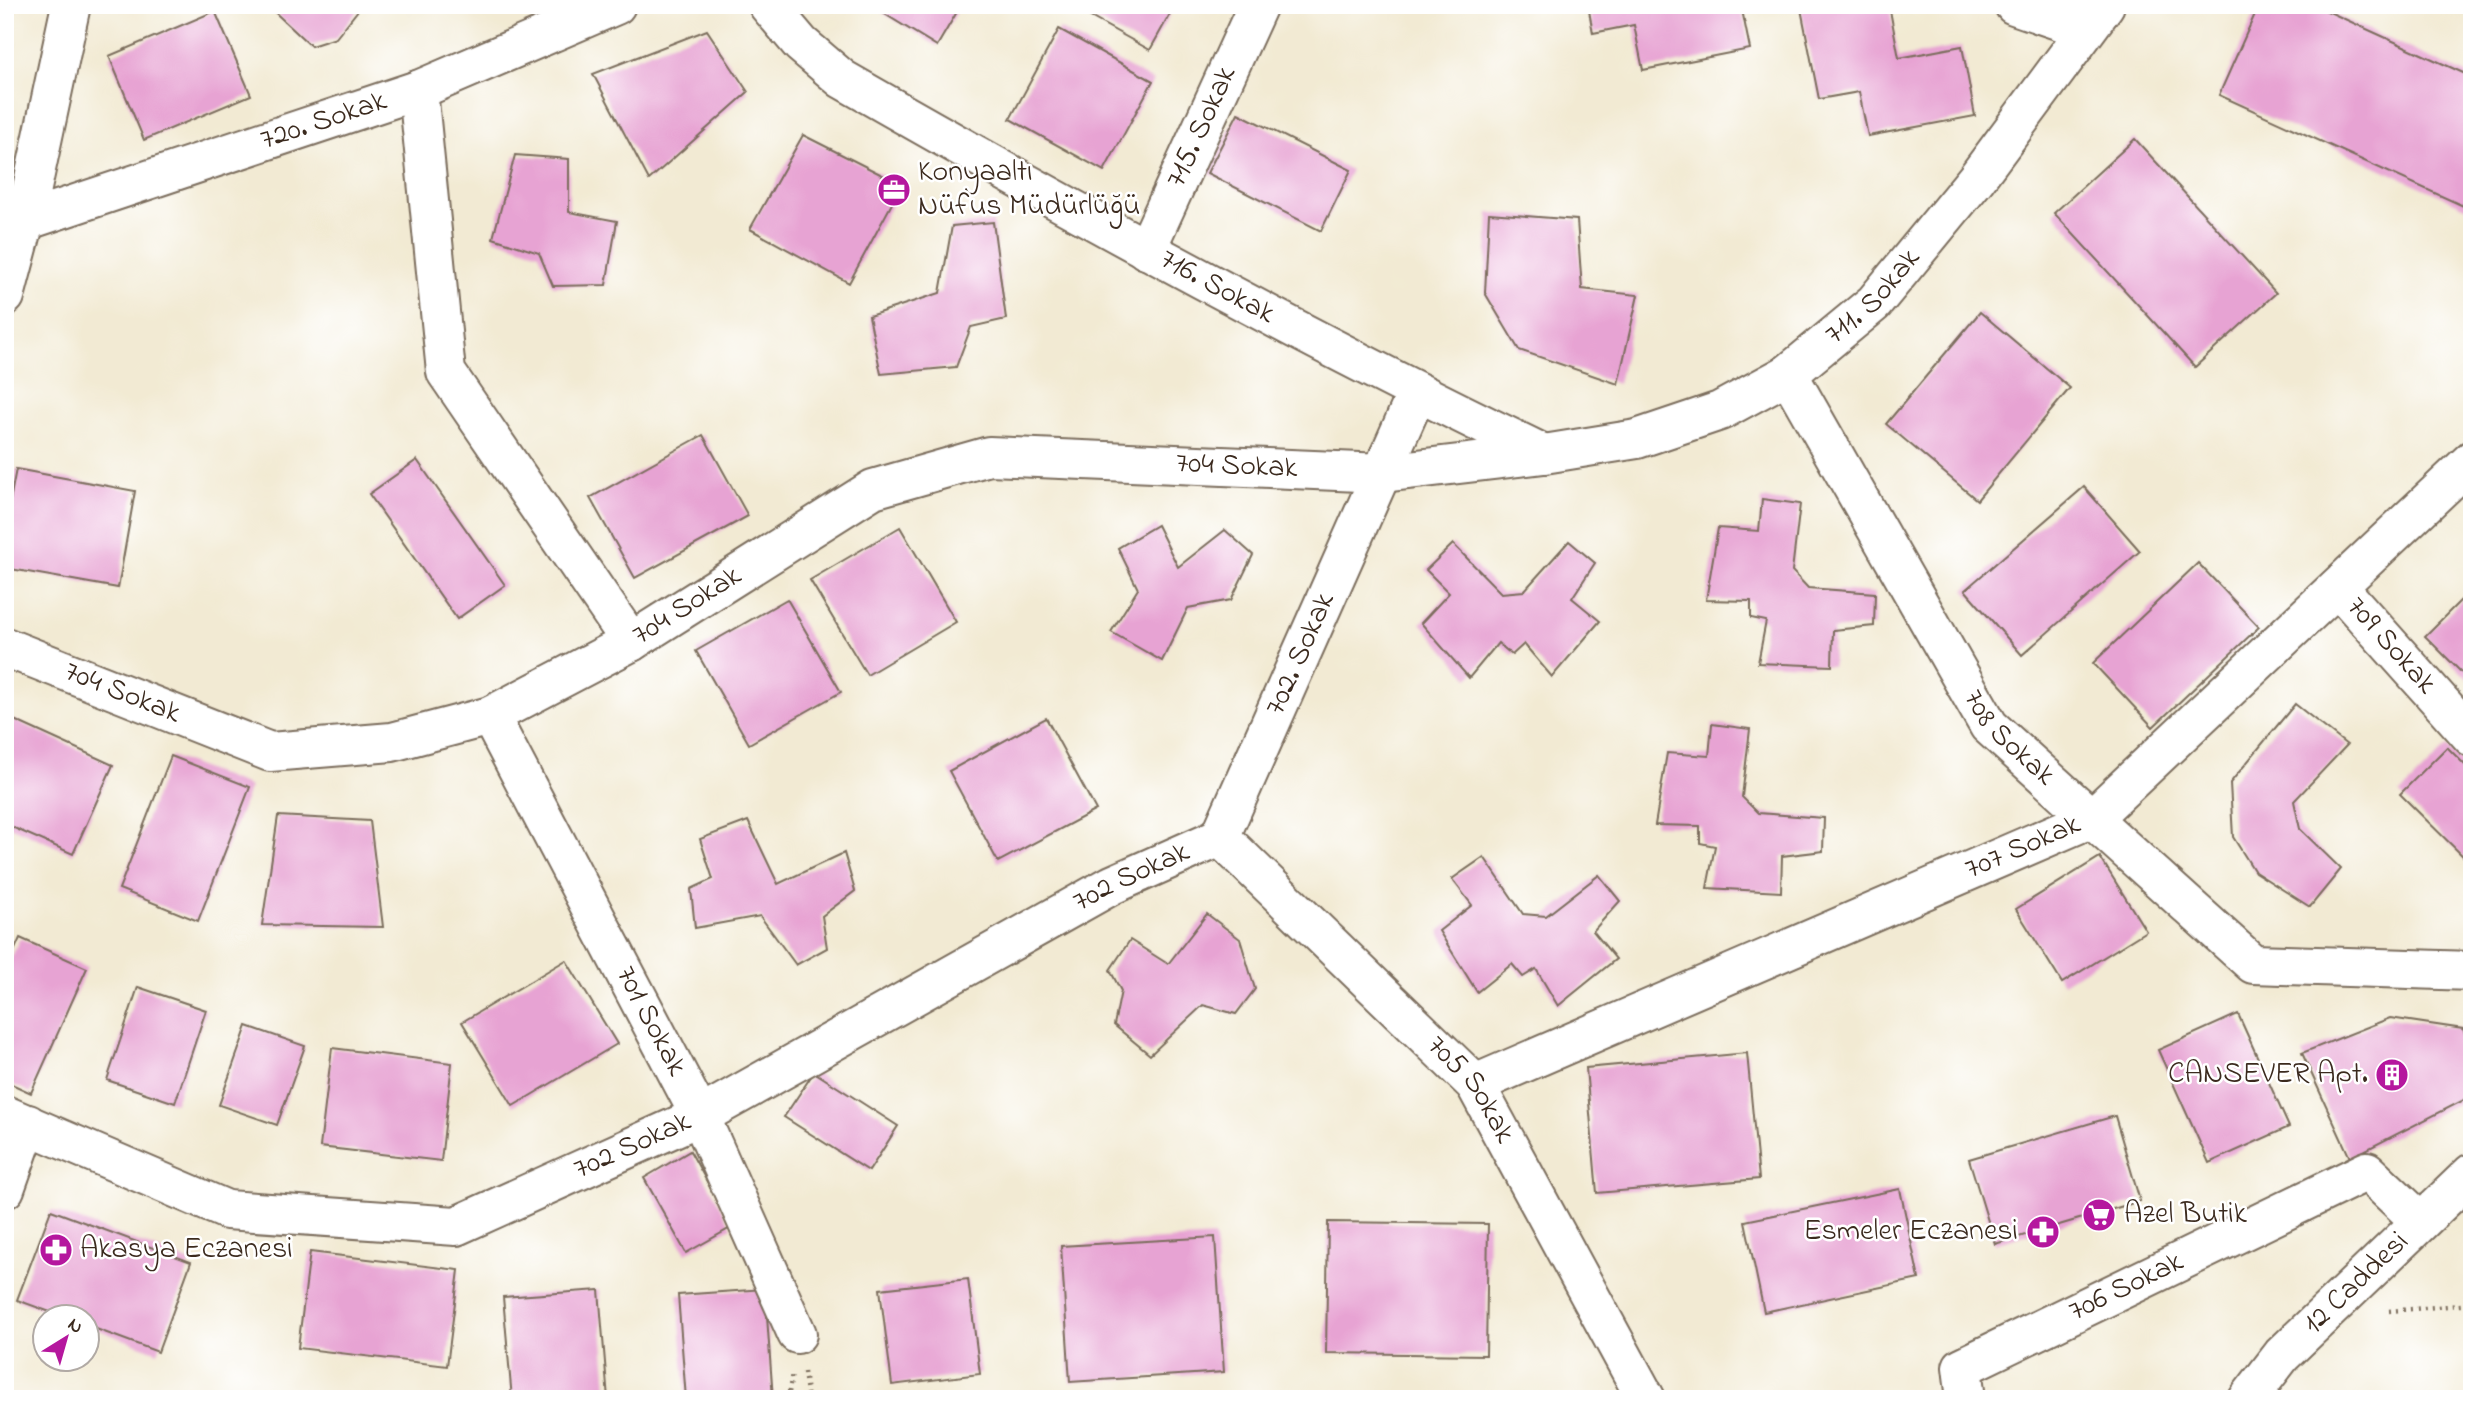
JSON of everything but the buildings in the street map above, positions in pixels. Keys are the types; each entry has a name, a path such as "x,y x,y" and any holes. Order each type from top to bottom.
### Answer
{"street":[{"path":"5,296 25,221 71,5"},
{"name":"720. Sokak","path":"25,221 219,159 418,90 616,5"},
{"name":"716. Sokak","path":"768,5 802,44 842,79 1146,250 1417,393 1544,454"},
{"name":"715. Sokak","path":"1146,250 1258,5"},
{"path":"2014,5 2094,17"},
{"name":"711. Sokak","path":"1544,454 1637,439 1720,411 1788,374 1874,303 1976,179 2094,17"},
{"path":"418,90 446,372 631,642"},
{"name":"708 Sokak","path":"1788,374 1989,726 2253,964 2472,971"},
{"name":"702. Sokak","path":"1220,837 1417,393"},
{"name":"704 Sokak","path":"5,647 270,752 392,742 491,716 631,642 873,489 989,456 1383,473 1544,454"},
{"name":"707 Sokak","path":"1475,1084 2092,818 2472,460"},
{"name":"709 Sokak","path":"2338,586 2472,737"},
{"name":"701 Sokak","path":"491,716 700,1116 797,1334"},
{"name":"705 Sokak","path":"1220,837 1475,1084 1646,1399"},
{"name":"702 Sokak","path":"17,1120 228,1210 456,1226 700,1116 1112,885 1220,837"},
{"path":"5,1189 17,1120"},
{"name":"706 Sokak","path":"1966,1399 1962,1367 2367,1171 2420,1221"},
{"name":"12 Caddesi","path":"2248,1399 2283,1354 2472,1173"}],"path":[{"path":"2322,1316 2472,1304"},
{"path":"808,1390 808,1399"}],"place":[{"name":"Konyaaltı Nüfus Müdürlüğü","path":"894,190"},
{"name":"CANSEVER Apt.","path":"2392,1075"},
{"name":"Azel Butik","path":"2099,1215"},
{"name":"Esmeler Eczanesi","path":"2043,1232"},
{"name":"Akasya Eczanesi","path":"56,1250"}]}
